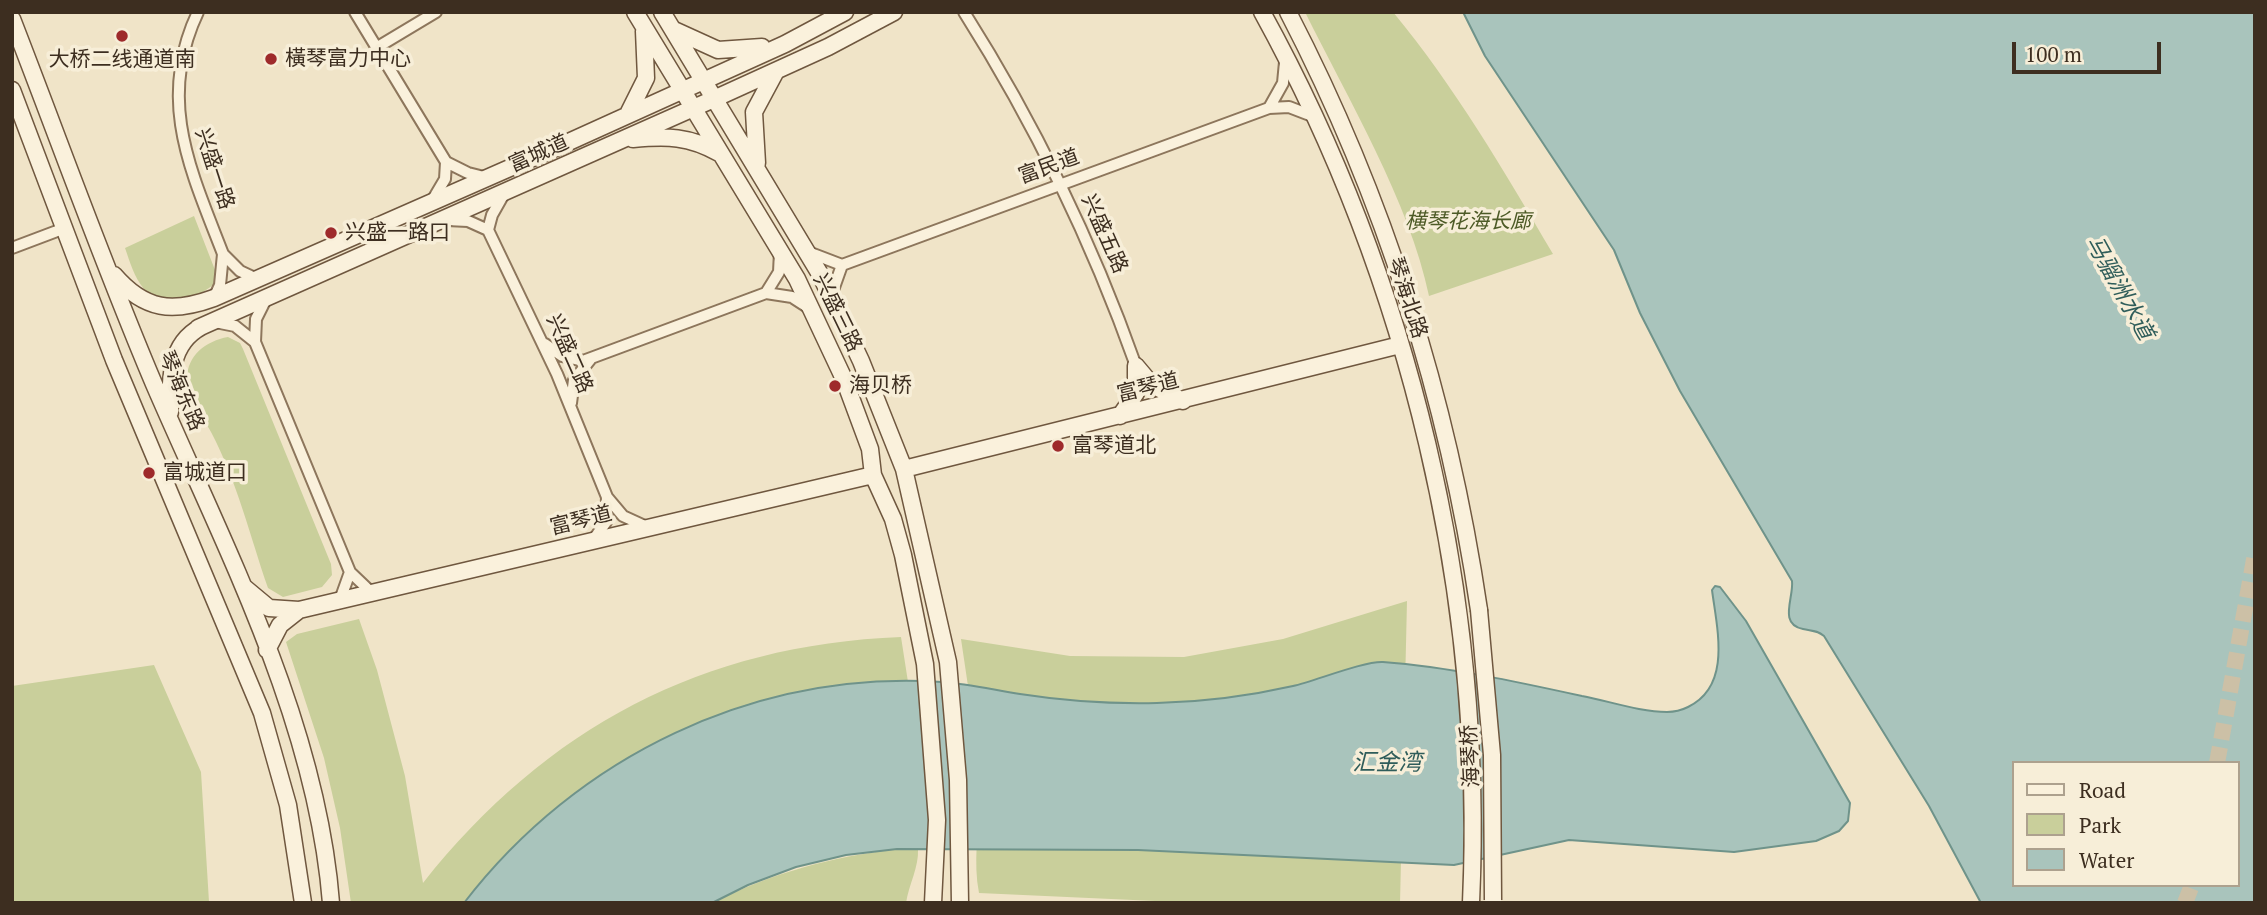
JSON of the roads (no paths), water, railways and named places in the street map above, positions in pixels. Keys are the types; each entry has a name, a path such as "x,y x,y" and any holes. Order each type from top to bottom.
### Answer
{"street":[{"name":"兴盛一路","path":"198,12 180,72 179,121 191,170 223,254"},
{"path":"355,12 446,162 467,173 488,178"},
{"path":"376,48 436,12"},
{"name":"兴盛三路","path":"662,12 808,252 831,296 904,469 948,662 958,767 960,903"},
{"name":"富城道","path":"110,271 140,297 163,307 186,308 488,178 629,112 785,44 845,12"},
{"name":"富城道","path":"204,325 776,71 894,12"},
{"name":"兴盛五路","path":"964,12 1061,183 1101,274 1136,366"},
{"name":"琴海北路","path":"1262,12 1315,117 1358,220 1400,345 1435,484 1458,613"},
{"name":"琴海北路","path":"1288,12 1345,131 1408,296 1451,454 1479,610"},
{"name":"琴海东路","path":"12,19 169,418 267,650 306,761 327,864 331,903"},
{"path":"629,112 646,78 639,19"},
{"name":"兴盛三路","path":"639,19 780,247 814,312 858,414 870,449 873,475 896,531 925,664 935,781 937,860 933,903"},
{"path":"673,30 718,50 736,51 785,44"},
{"path":"1269,108 1283,83 1285,55"},
{"path":"758,169 754,113 776,71"},
{"path":"12,90 114,360 262,713 283,784 303,902"},
{"path":"1269,108 1289,107 1315,117"},
{"name":"富民道","path":"842,265 1269,108"},
{"path":"620,141 679,137 697,141 721,155"},
{"path":"432,202 445,179 446,162"},
{"path":"441,220 468,221 488,230 505,192"},
{"path":"12,248 65,228"},
{"name":"兴盛二路","path":"488,230 543,342 607,497 623,516 647,527"},
{"path":"766,293 779,272 780,247"},
{"path":"808,252 842,265 831,296"},
{"path":"223,254 240,271 257,279"},
{"path":"214,298 220,285 223,254"},
{"path":"543,342 568,359 590,360 766,293 792,297 814,312"},
{"path":"267,297 256,319 255,342 349,572 372,593"},
{"path":"169,418 172,362 178,348 204,325 235,326 255,342"},
{"name":"富琴道","path":"299,610 873,475 889,482 895,480 904,469 1400,345"},
{"path":"571,406 574,380 590,360"},
{"path":"1136,366 1152,385 1183,401"},
{"path":"1120,416 1136,393 1136,366"},
{"path":"594,539 606,522 607,497"},
{"path":"340,600 349,572"},
{"path":"239,582 269,608 299,610"},
{"path":"267,650 280,625 299,610"},
{"name":"海琴桥","path":"1479,610 1492,755 1493,901"},
{"name":"海琴桥","path":"1458,613 1471,756 1471,901"},
{"path":"299,868 302,875 314,880 326,872 327,864"},
{"path":"329,883 337,903"}],"water":[{"name":"马骝洲水道","path":"1463,12 2255,12 2255,903 1981,903 1929,806 1824,636 1795,626 1791,622 1789,610 1792,581 1680,391 1640,313 1614,250 1485,56"},
{"name":"汇金湾","path":"1715,586 1720,587 1746,621 1850,803 1848,821 1839,831 1816,841 1734,852 1569,840 1454,865 1138,850 897,849 846,855 796,867 748,885 712,903 464,903 509,851 560,805 616,765 675,733 738,708 804,691 872,682 942,682 1071,700 1174,702 1276,690 1383,662 1458,671 1635,708 1672,712 1688,707 1702,698 1716,671 1718,639 1712,590"}],"tunnel":[{"path":"2217,761 2255,554"},
{"path":"2185,903 2191,887"}],"place":[{"name":"大桥二线通道南","path":"122,36"},
{"name":"橫琴富力中心","path":"271,59"},
{"name":"兴盛一路口","path":"331,233"},
{"name":"海贝桥","path":"835,386"},
{"name":"富琴道北","path":"1058,446"},
{"name":"富城道口","path":"149,473"}],"park label":[{"name":"横琴花海长廊","path":"1468,222"}]}
